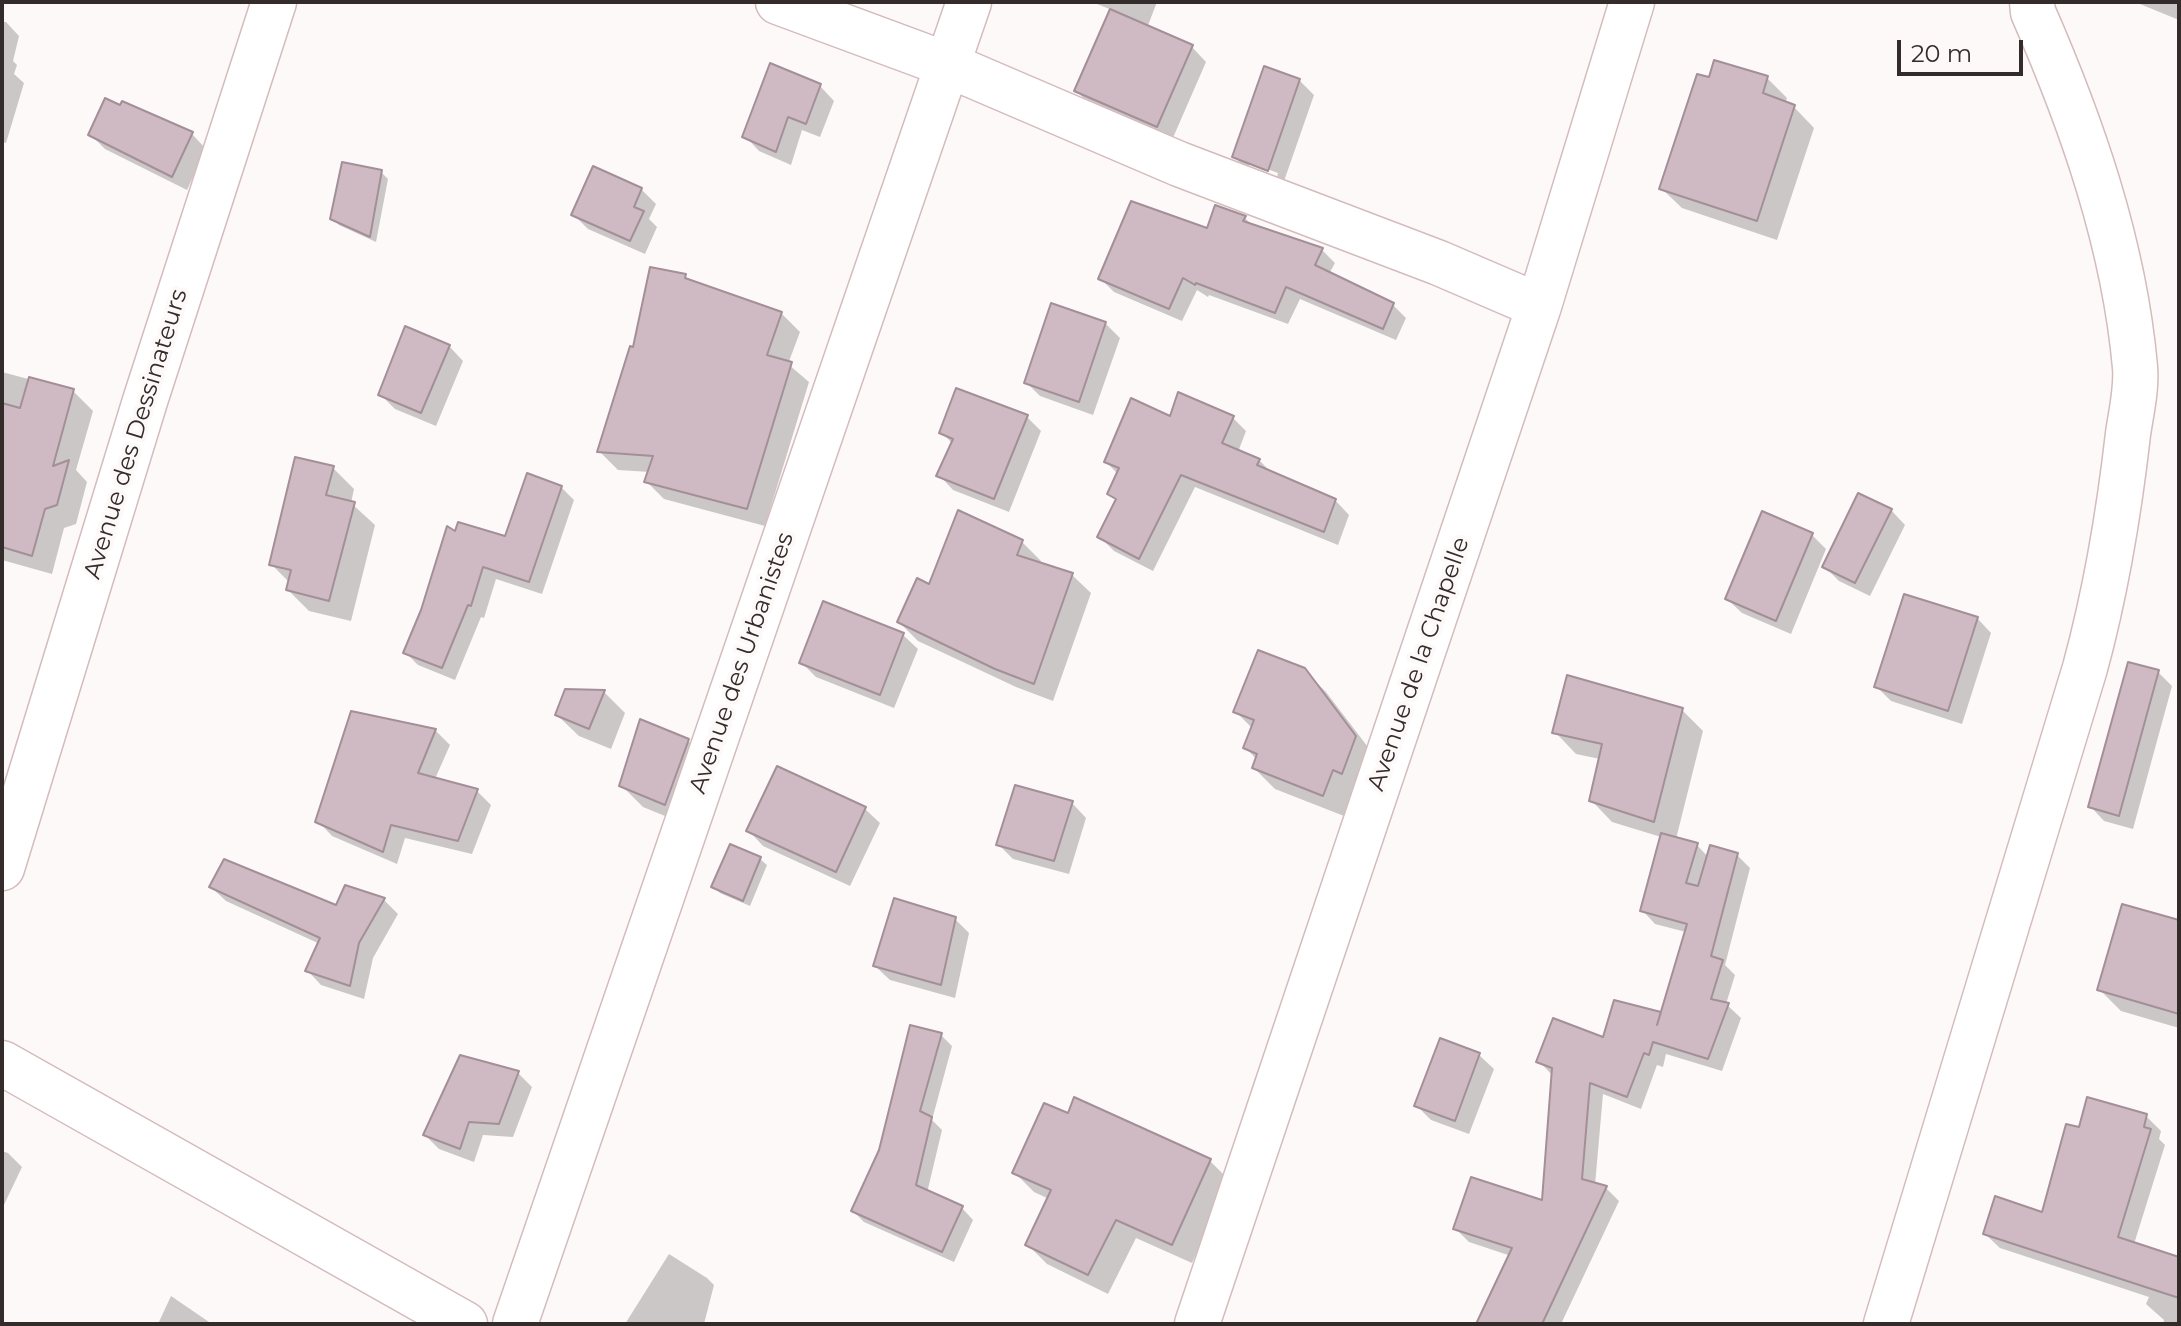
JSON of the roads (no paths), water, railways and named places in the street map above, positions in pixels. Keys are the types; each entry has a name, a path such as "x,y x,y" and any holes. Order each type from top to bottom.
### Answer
{"street":[{"name":"Avenue des Dessinateurs","path":"2,868 145,401 274,2"},
{"path":"778,2 948,65 1179,164 1439,263 1539,306"},
{"name":"Avenue des Urbanistes","path":"515,1324 969,2"},
{"name":"Avenue de la Chapelle","path":"1197,1324 1539,306 1632,2"},
{"path":"1886,1324 2085,668 2107,580 2136,371 2118,257 2059,71 2033,12 2032,2"},
{"path":"2,1063 465,1324"}]}
